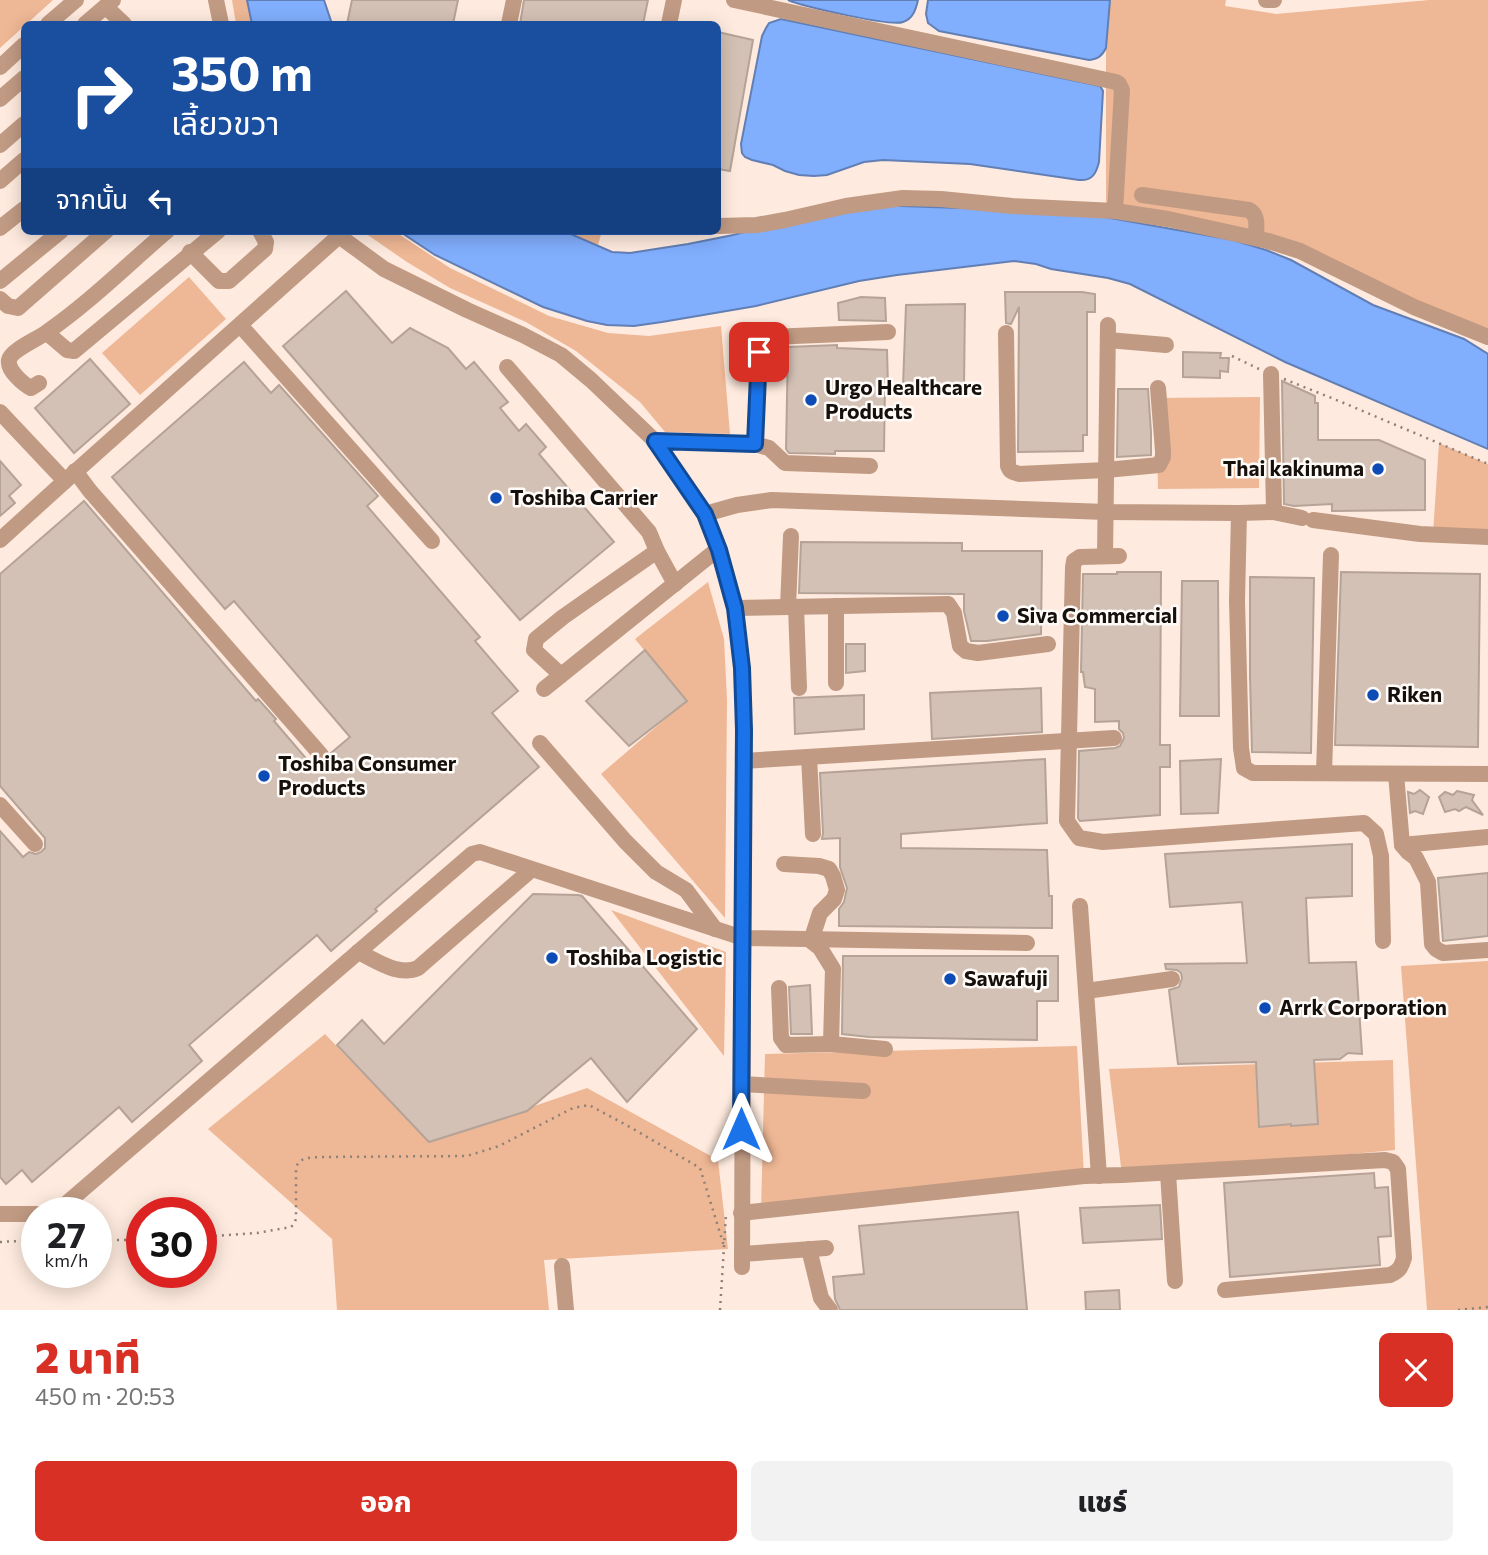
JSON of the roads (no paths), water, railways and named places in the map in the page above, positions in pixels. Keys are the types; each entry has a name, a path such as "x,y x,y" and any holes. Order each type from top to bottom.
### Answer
{"street":[{"path":"69,0 76,0"},
{"path":"52,21 76,0"},
{"path":"216,0 220,21"},
{"path":"510,21 514,0"},
{"path":"670,21 674,0"},
{"path":"734,0 1116,82 1122,90 1122,97 1115,211"},
{"path":"1266,0 1274,0"},
{"path":"89,21 110,3 122,21"},
{"path":"0,67 21,48"},
{"path":"0,99 21,81"},
{"path":"0,145 21,127"},
{"path":"0,181 21,163"},
{"path":"1142,195 1249,210 1254,212 1256,218 1256,238"},
{"path":"721,226 757,225 846,206 902,198 1115,211 1168,219 1256,238 1300,251 1414,307 1488,337"},
{"path":"0,228 21,211"},
{"path":"0,281 56,235"},
{"path":"0,299 8,306 18,308 101,235"},
{"path":"39,383 31,388 26,386 10,368 10,356 62,322 162,235"},
{"path":"47,332 67,350 74,351 213,235"},
{"path":"190,252 219,281 229,281 265,249 266,242 262,235"},
{"path":"0,540 336,235"},
{"path":"338,235 384,268 561,355 655,441 705,514 719,550 735,608 742,668 742,1084 734,1211 742,1260 817,1249 821,1298 830,1310"},
{"path":"240,324 432,541"},
{"path":"755,444 761,342 771,337 888,332"},
{"path":"1006,333 1010,470 1019,474 1106,470 1159,464 1163,451 1158,388"},
{"path":"1166,345 1108,333 1106,512 1112,556 1080,557 1074,561 1073,566 1067,821 1079,838 1103,842 1364,823 1376,834 1381,856 1383,941"},
{"path":"507,367 649,532 675,584"},
{"path":"1271,374 1276,512"},
{"path":"0,412 90,491 321,755"},
{"path":"655,441 755,444 769,448 785,463 870,466"},
{"path":"705,514 737,505 772,500 1106,512 1276,512 1420,534 1488,537"},
{"path":"1239,513 1237,601 1241,748 1244,768 1253,773 1488,774"},
{"path":"791,536 792,607 799,688"},
{"path":"544,689 719,550"},
{"path":"561,675 534,650 536,639 657,551"},
{"path":"1324,774 1331,555"},
{"path":"735,608 948,604 954,613 960,646 966,651 978,653 1048,644"},
{"path":"836,606 836,683"},
{"path":"743,761 1114,738"},
{"path":"540,743 625,841 656,872 686,890 715,929"},
{"path":"809,757 813,834"},
{"path":"1396,774 1402,845 1416,858 1428,882 1432,944 1443,953 1488,950"},
{"path":"0,805 35,844"},
{"path":"1402,845 1488,837"},
{"path":"73,1197 472,854 480,852 743,938 1027,943"},
{"path":"784,864 820,866 829,869 833,876 837,890 834,899 820,912 811,941"},
{"path":"358,952 400,971 410,972 531,870"},
{"path":"1080,906 1098,1176"},
{"path":"811,941 820,948 833,969 831,1044"},
{"path":"1086,991 1172,979"},
{"path":"779,988 781,1038 786,1045 831,1044 886,1049"},
{"path":"742,1084 863,1091"},
{"path":"734,1211 1071,1177 1385,1160 1393,1162 1398,1169 1404,1258 1402,1267 1397,1272 1390,1275 1225,1290"},
{"path":"1168,1173 1175,1281"},
{"path":"0,1214 21,1214"},
{"path":"562,1266 566,1310"}],"water":[{"path":"247,0 324,0 331,21 251,21"},
{"path":"788,0 918,0 909,19 895,23 846,15"},
{"path":"928,0 1110,0 1106,48 1099,57 1089,60 939,31 928,23"},
{"path":"781,19 1100,86 1103,91 1099,162 1096,170 1090,178 1079,180 970,164 883,160 864,162 827,175 814,176 799,175 745,157 741,144 762,36 769,23"},
{"path":"872,205 1077,212 1233,240 1266,250 1291,260 1373,305 1464,339 1488,354 1488,449 1285,362 1130,284 1108,278 1014,261 859,281 756,306 662,322 634,326 607,325 543,307 435,255 405,235 573,235 612,252 630,253 733,235 805,216"}],"place":[{"name":"Urgo Healthcare Products","path":"811,400"},
{"name":"Thai kakinuma","path":"1378,469"},
{"name":"Toshiba Carrier","path":"496,498"},
{"name":"Siva Commercial","path":"1003,616"},
{"name":"Riken","path":"1373,695"},
{"name":"Toshiba Consumer Products","path":"264,776"},
{"name":"Toshiba Logistic","path":"552,958"},
{"name":"Sawafuji","path":"950,979"},
{"name":"Arrk Corporation","path":"1265,1008"}]}
